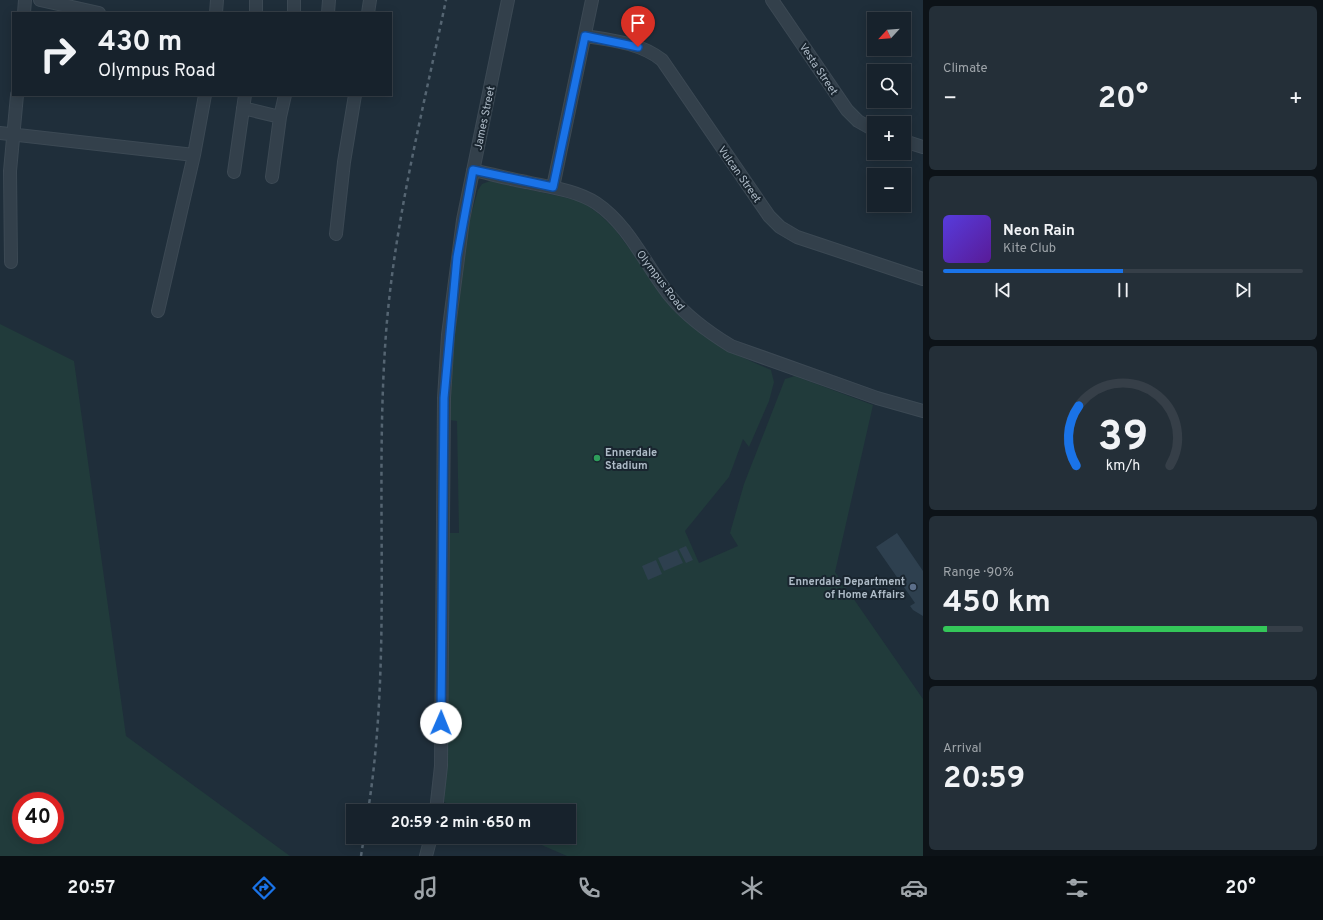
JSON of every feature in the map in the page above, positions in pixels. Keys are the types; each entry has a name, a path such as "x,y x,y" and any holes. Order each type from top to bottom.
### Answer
{"street":[{"path":"24,12 25,0"},
{"path":"40,0 94,12"},
{"path":"216,12 217,0"},
{"path":"256,0 256,12"},
{"path":"294,0 294,12"},
{"path":"328,12 329,0"},
{"path":"368,12 370,0"},
{"name":"James Street","path":"437,804 441,766 444,398 457,257 473,170 508,0"},
{"path":"553,187 592,0"},
{"name":"Vesta Street","path":"772,0 847,110 858,121 867,126"},
{"name":"Vulcan Street","path":"585,36 638,47 653,53 662,60 765,210 780,227 798,237 923,279"},
{"path":"11,262 10,171 16,96"},
{"path":"158,311 194,155 205,96"},
{"path":"234,172 245,96"},
{"path":"272,177 280,117 285,96"},
{"path":"336,234 344,162 355,96"},
{"path":"243,108 280,117"},
{"path":"0,133 194,155"},
{"path":"911,143 923,147"},
{"name":"Olympus Road","path":"473,170 553,187 583,196 596,203 618,222 671,297 699,324 731,346 841,386 923,412"},
{"path":"426,856 429,844"}],"green space":[{"path":"490,181 581,201 598,213 614,228 678,313 705,337 735,354 771,370 774,382 769,401 749,447 743,439 729,477 685,531 699,563 738,546 730,533 744,484 785,379 795,376 873,405 835,572 923,699 923,856 567,856 539,844 576,844 576,804 449,804 444,802 447,726 448,533 459,533 457,421 449,420 451,367 462,261 468,226 478,190 482,184"},
{"path":"0,324 74,361 126,736 290,856 0,856"}],"building":[{"name":"Ennerdale Department of Home Affairs","path":"897,533 923,571 923,616 913,610 910,606 915,603 876,547"},
{"path":"686,546 693,560 686,563 679,549"},
{"path":"677,550 683,563 664,571 658,558"},
{"path":"656,560 662,574 648,580 642,566"}],"railway":[{"path":"369,804 375,753 379,696 382,580 382,406 389,304 394,260 409,173 446,0"},
{"path":"361,856 363,844"}],"place":[{"name":"Ennerdale Stadium","path":"597,458"},
{"name":"Ennerdale Department of Home Affairs","path":"913,587"}],"route":[{"path":"441,723 444,398 448,335 457,257 473,170 553,187 585,36 608,39 638,47"}]}
